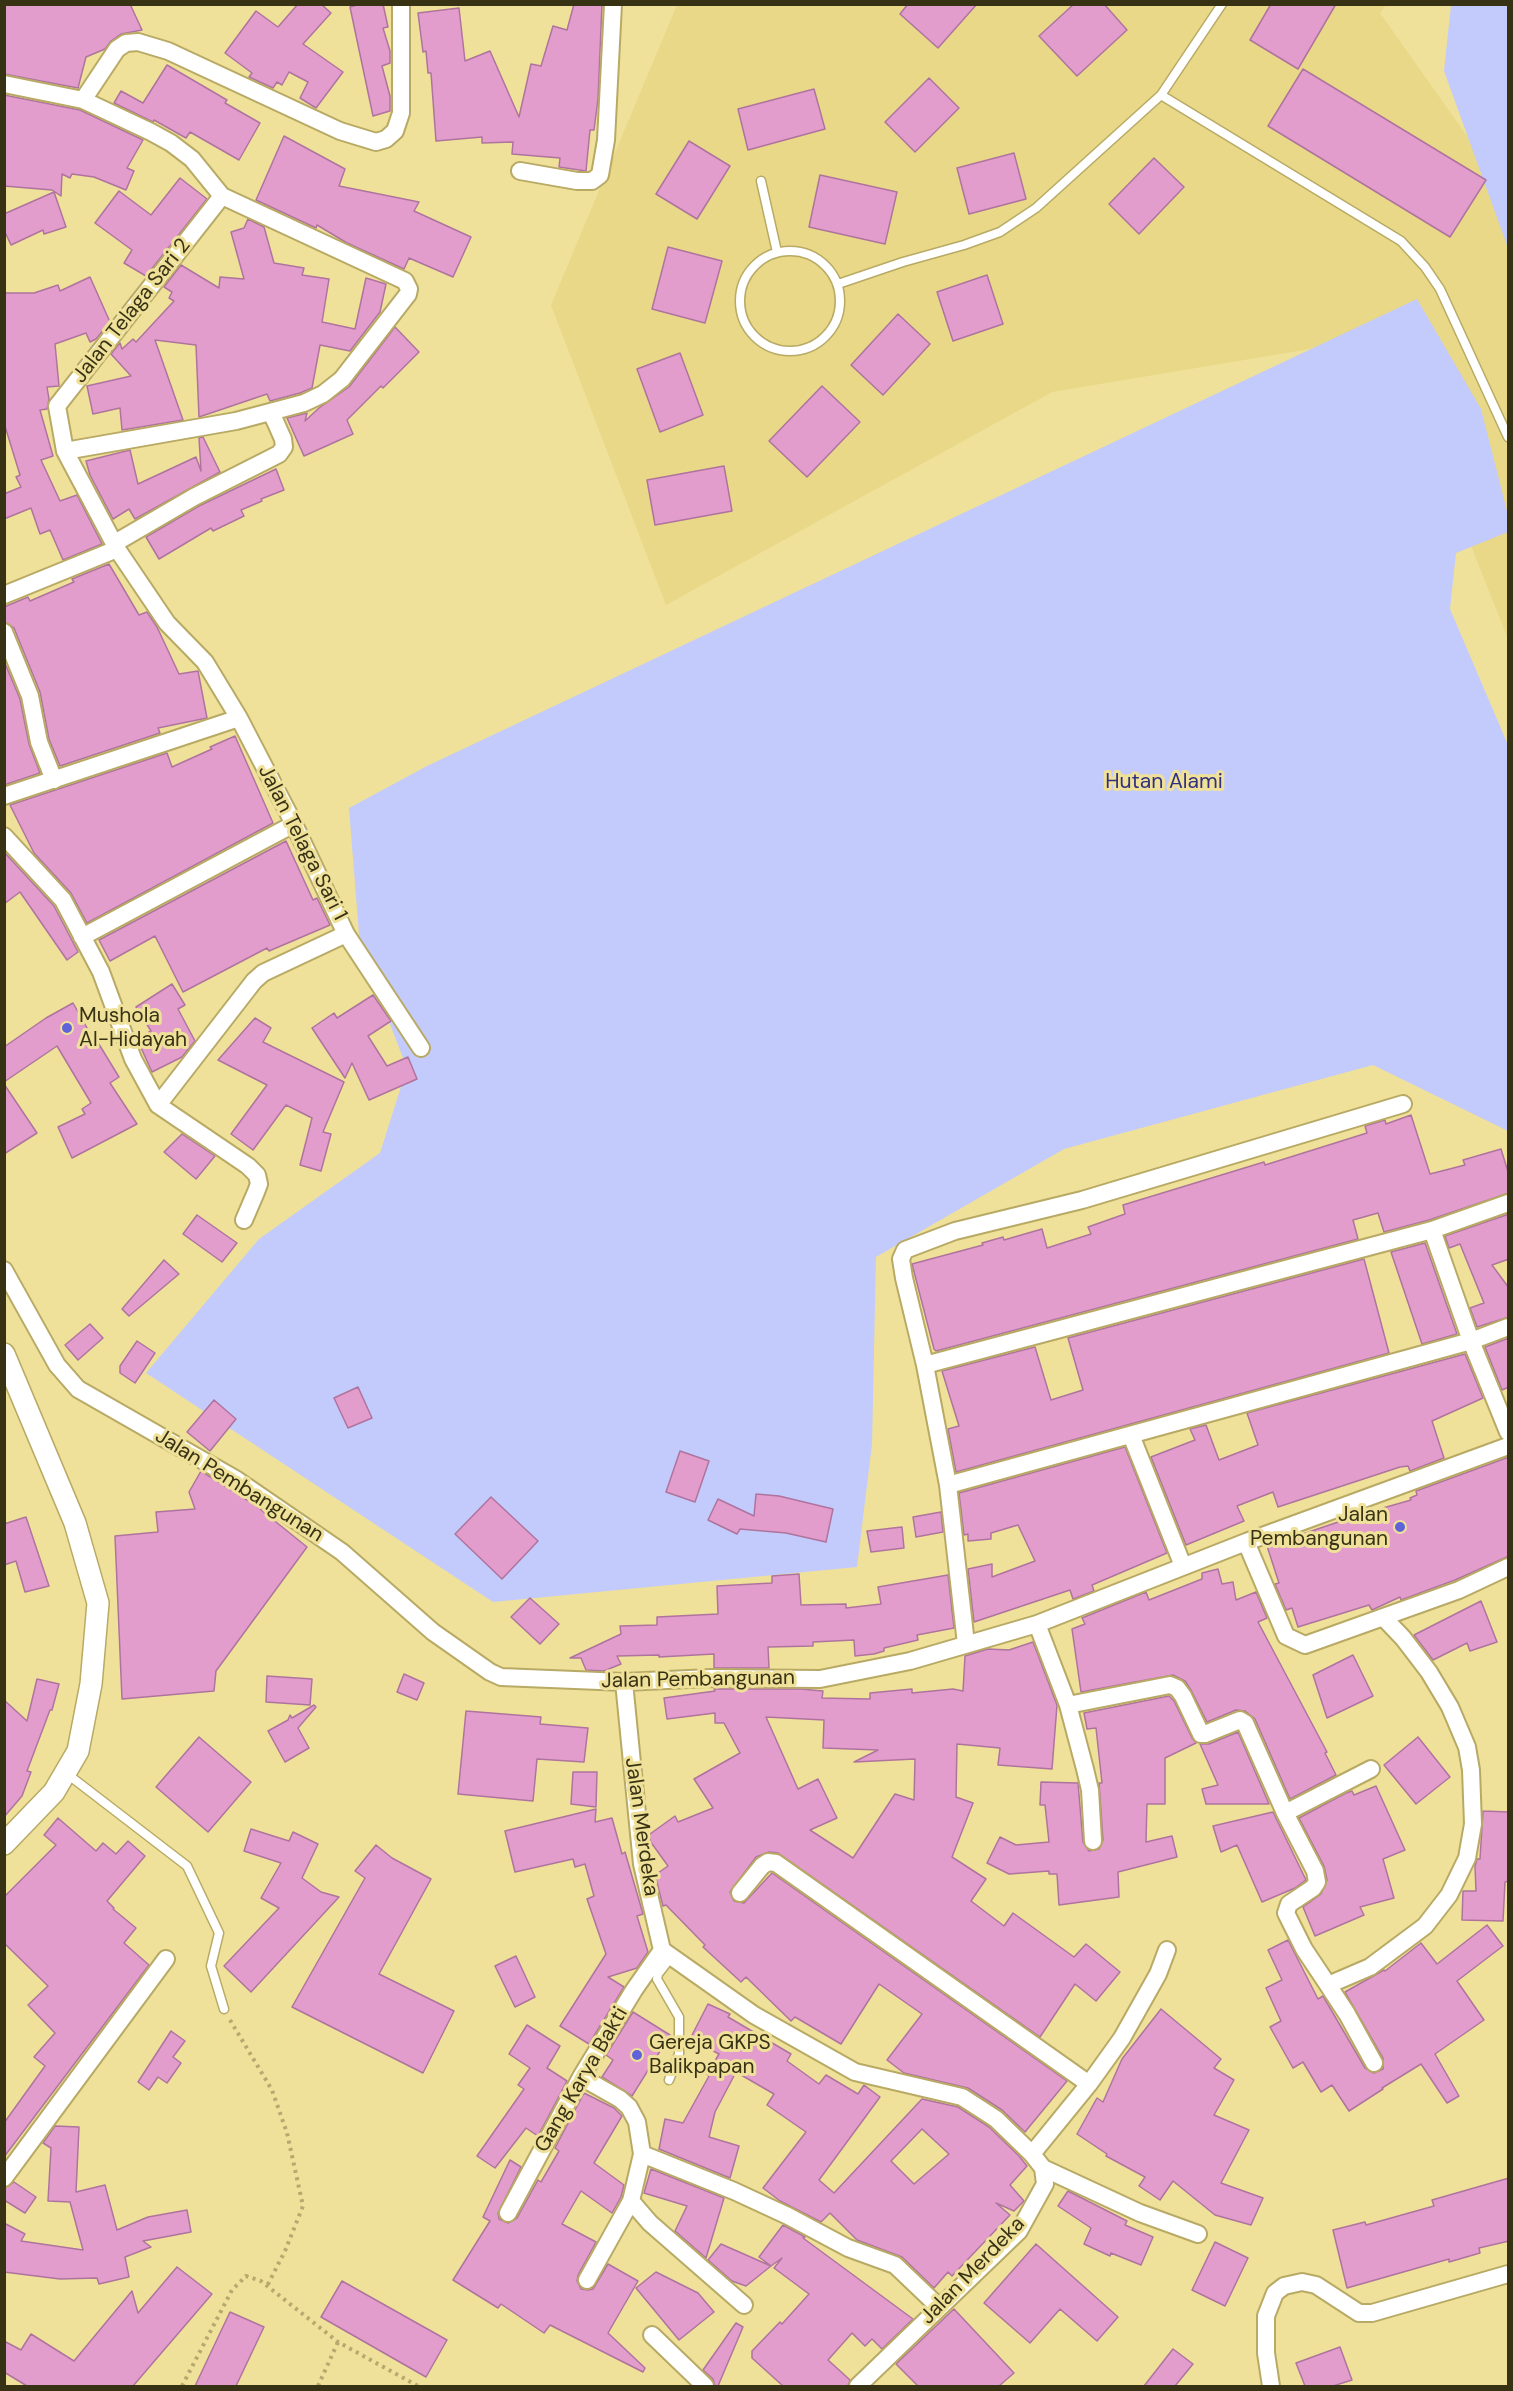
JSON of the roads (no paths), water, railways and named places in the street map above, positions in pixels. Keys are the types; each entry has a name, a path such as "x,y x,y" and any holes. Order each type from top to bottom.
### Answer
{"street":[{"path":"83,100 117,49 126,43 138,42 168,51 340,131 376,142 386,139 395,131 402,113 401,4"},
{"path":"520,171 577,181 592,181 600,175 606,140 612,4"},
{"path":"4,84 83,100 171,142 192,159 222,196 405,281 409,289 402,305 342,379 323,394 304,404 236,421 65,451"},
{"name":"Jalan Telaga Sari 2","path":"116,546 65,451 57,406 222,196"},
{"path":"4,595 116,546 194,497 279,454 284,447 283,439 271,412"},
{"name":"Jalan Telaga Sari 1","path":"116,546 167,622 205,662 239,718 294,824 346,934 269,969 254,981 158,1105"},
{"path":"4,632 28,690 35,712 35,726 39,742 54,780"},
{"path":"4,796 239,718"},
{"path":"82,937 294,824"},
{"path":"4,836 63,900 101,972 133,1059 158,1105 248,1166 257,1175 256,1192 244,1220"},
{"path":"346,934 421,1048"},
{"path":"966,1644 948,1485 925,1365 904,1278 901,1259 905,1250 955,1232 1082,1200 1403,1104"},
{"path":"925,1365 1432,1230 1509,1203"},
{"path":"1432,1230 1471,1341 1509,1432"},
{"name":"Jalan Pembangunan","path":"4,1270 57,1365 78,1389 237,1480 333,1545 433,1632 490,1672 501,1677 624,1683 711,1678 820,1679 910,1661 1037,1624 1246,1542 1509,1446"},
{"path":"948,1485 1471,1341 1509,1327"},
{"path":"4,1354 75,1523 98,1603 91,1684 78,1751 54,1792 4,1844"},
{"path":"1131,1436 1183,1566"},
{"path":"1246,1542 1286,1636 1305,1645 1458,1590 1509,1567"},
{"path":"1328,1985 1370,1967 1425,1926 1449,1895 1467,1858 1473,1824 1471,1770 1467,1747 1454,1717 1429,1672 1403,1638 1383,1617"},
{"path":"1037,1624 1068,1705 1090,1790 1093,1841"},
{"name":"Jalan Merdeka","path":"624,1683 642,1864 667,1953"},
{"path":"1068,1705 1170,1685 1177,1688 1183,1696 1201,1734 1242,1720 1285,1813 1310,1858 1317,1882 1313,1888 1289,1904 1286,1912 1304,1949 1347,2014 1374,2064"},
{"path":"1285,1813 1371,1769"},
{"path":"740,1893 762,1866 768,1862 776,1863 1089,2084"},
{"path":"1032,2154 1089,2084 1131,2023 1158,1974 1167,1950"},
{"path":"667,1953 754,2015 855,2072 962,2097 996,2120 1032,2154 1043,2168 1140,2213 1198,2234"},
{"name":"Gang Karya Bakti","path":"508,2213 581,2077 634,1990 667,1953"},
{"path":"4,2178 166,1959"},
{"path":"581,2077 620,2099 629,2107 637,2122 642,2154 632,2202 587,2280"},
{"path":"642,2154 734,2191 857,2252 895,2265 939,2307"},
{"name":"Jalan Merdeka","path":"858,2386 1019,2231 1045,2184 1043,2168"},
{"path":"632,2202 650,2223 744,2305"},
{"path":"1271,2386 1266,2353 1266,2316 1275,2294 1284,2286 1302,2282 1316,2285 1359,2313 1372,2313 1509,2274"},
{"path":"652,2335 705,2386"}],"lane":[{"path":"838,284 1000,232 1036,208 1161,95 1222,4"},
{"path":"1161,95 1401,241 1425,267 1440,289 1509,437"},
{"path":"761,181 777,252"},
{"path":"787,250 803,252 818,258 830,269 838,284 841,302 837,319 828,334 813,345 796,351 778,350 762,342 749,330 741,314 740,296 745,278 756,264 777,252 787,250"},
{"path":"66,1772 187,1866 219,1933 211,1966 224,2009"},
{"path":"667,1953 657,1978 679,2017 678,2063 669,2080"}],"place":[{"name":"Mushola Al-Hidayah","path":"67,1028"},
{"name":"Jalan Pembangunan","path":"1400,1527"},
{"name":"Gereja GKPS Balikpapan","path":"637,2055"}],"park label":[{"name":"Hutan Alami","path":"1164,782"}]}
